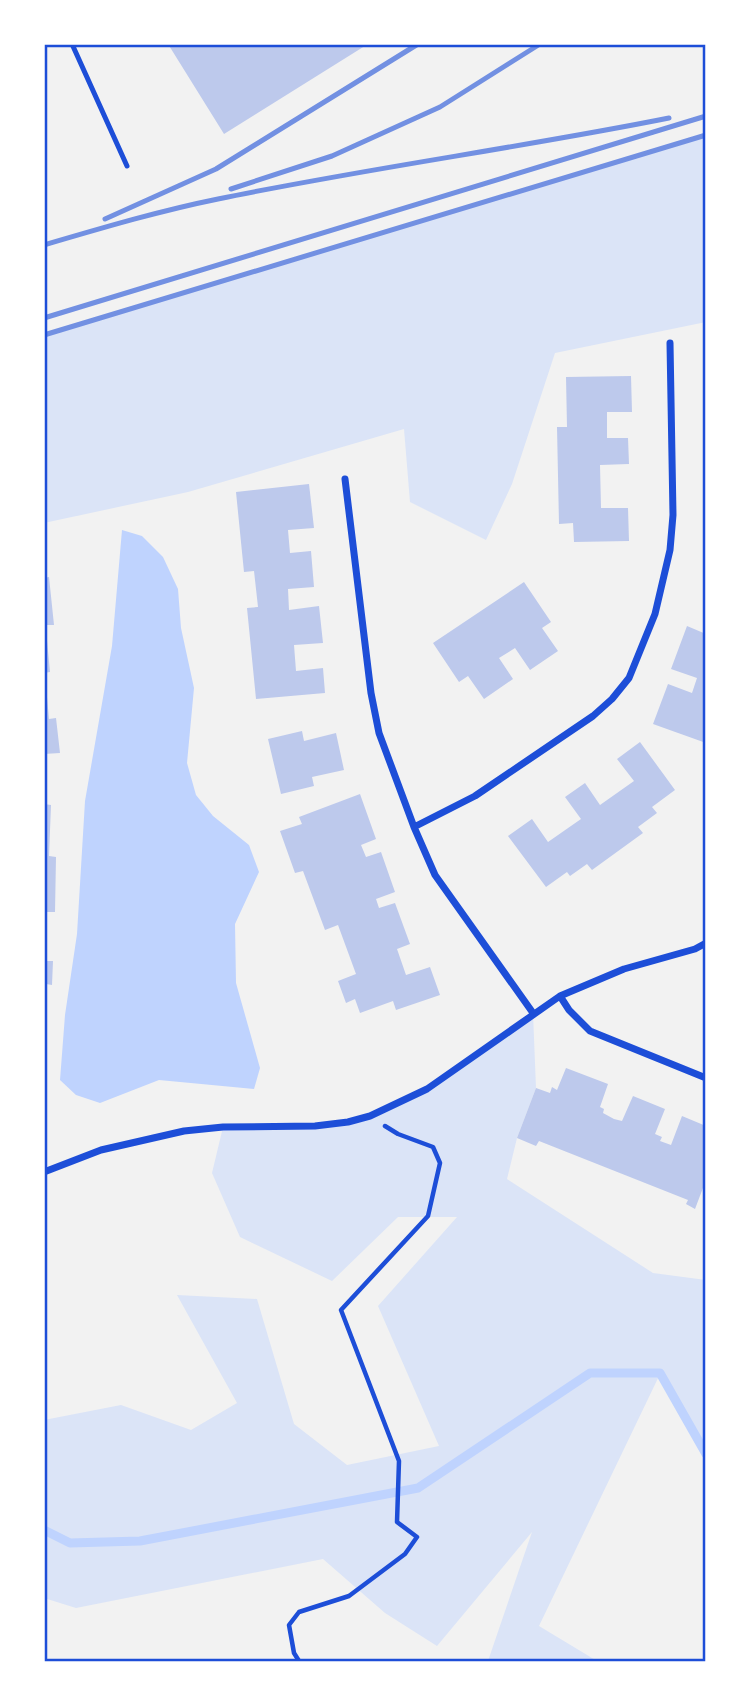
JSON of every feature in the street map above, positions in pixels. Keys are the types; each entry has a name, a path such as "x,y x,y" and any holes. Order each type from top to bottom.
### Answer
{"street":[{"path":"414,827 475,796 593,716 612,699 629,678 655,614 670,550 673,515 670,343"},
{"path":"345,479 371,693 379,733 435,875 533,1013"},
{"path":"44,1172 101,1150 184,1130 315,1126 370,1116 426,1089 560,996 624,969 695,949 706,943"},
{"path":"560,996 569,1010 590,1031 706,1077"}],"lane":[{"path":"72,44 127,166"}],"path":[{"path":"299,1661 293,1653 289,1625 299,1612 349,1596 405,1554 417,1537 397,1522 399,1461 341,1310 428,1216 440,1163 433,1147 398,1134 370,1116"}],"shaded area":[{"path":"706,135 706,322 555,353 512,484 486,540 410,502 404,429 188,492 44,523 44,335"},
{"path":"533,1013 536,1088 517,1138 507,1179 653,1273 706,1280 706,1454 660,1374 539,1626 597,1661 488,1661 532,1532 437,1646 385,1613 323,1559 76,1608 44,1598 44,1420 121,1405 191,1430 237,1403 177,1295 257,1299 294,1424 347,1465 439,1446 378,1306 457,1217 398,1217 332,1281 240,1237 212,1173 223,1127 348,1122 427,1089"}],"water":[{"path":"122,530 142,536 163,557 178,589 181,628 194,688 187,763 196,795 213,816 249,845 259,872 235,924 236,983 260,1068 254,1089 159,1080 100,1103 76,1095 60,1080 65,1015 77,934 85,801 112,646"}],"building":[{"path":"168,44 368,44 224,134"},
{"path":"631,376 632,412 607,412 607,438 628,438 629,464 600,465 601,508 628,508 629,541 574,542 573,523 559,524 557,427 567,427 566,377"},
{"path":"309,484 314,528 288,530 290,553 311,551 314,587 288,589 289,610 319,606 323,643 294,645 296,671 323,668 325,693 256,699 247,608 258,607 254,571 244,572 236,492"},
{"path":"49,577 54,625 44,625 44,578"},
{"path":"524,582 551,622 542,628 558,651 530,670 515,648 499,658 513,679 484,699 468,676 459,682 433,643"},
{"path":"687,626 706,634 706,743 653,724 668,684 692,693 697,678 671,669"},
{"path":"44,630 50,672 44,673"},
{"path":"46,686 49,719 56,718 60,753 44,754"},
{"path":"302,731 304,741 336,733 344,770 312,777 314,786 281,794 268,739"},
{"path":"640,742 675,790 652,807 657,813 638,827 643,833 592,870 587,864 570,876 567,872 546,887 508,836 532,819 548,842 581,819 565,797 585,783 600,805 634,781 617,759"},
{"path":"360,794 376,839 361,845 366,857 381,852 395,892 376,899 379,908 395,903 410,944 397,949 406,975 430,967 440,995 396,1010 393,1001 360,1013 355,999 346,1003 338,981 356,974 338,925 325,930 303,871 295,873 280,831 302,824 299,817"},
{"path":"44,804 51,805 49,856 56,857 55,912 44,912"},
{"path":"44,961 53,961 52,985 46,984 46,992 44,992"},
{"path":"566,1068 608,1084 600,1107 604,1109 603,1113 614,1119 622,1121 633,1096 665,1109 655,1134 662,1137 660,1141 671,1145 682,1116 706,1126 706,1180 695,1209 686,1204 688,1200 539,1141 536,1146 517,1138 536,1088 550,1093 552,1087 557,1090"}],"waterway":[{"path":"44,1530 70,1543 140,1541 418,1488 590,1373 660,1373 706,1454"}],"railway":[{"path":"105,219 216,169 418,44"},
{"path":"231,189 332,156 440,107 540,44"},
{"path":"44,318 706,116"},
{"path":"44,245 152,214 218,199 669,118"},
{"path":"44,335 706,135"}]}
